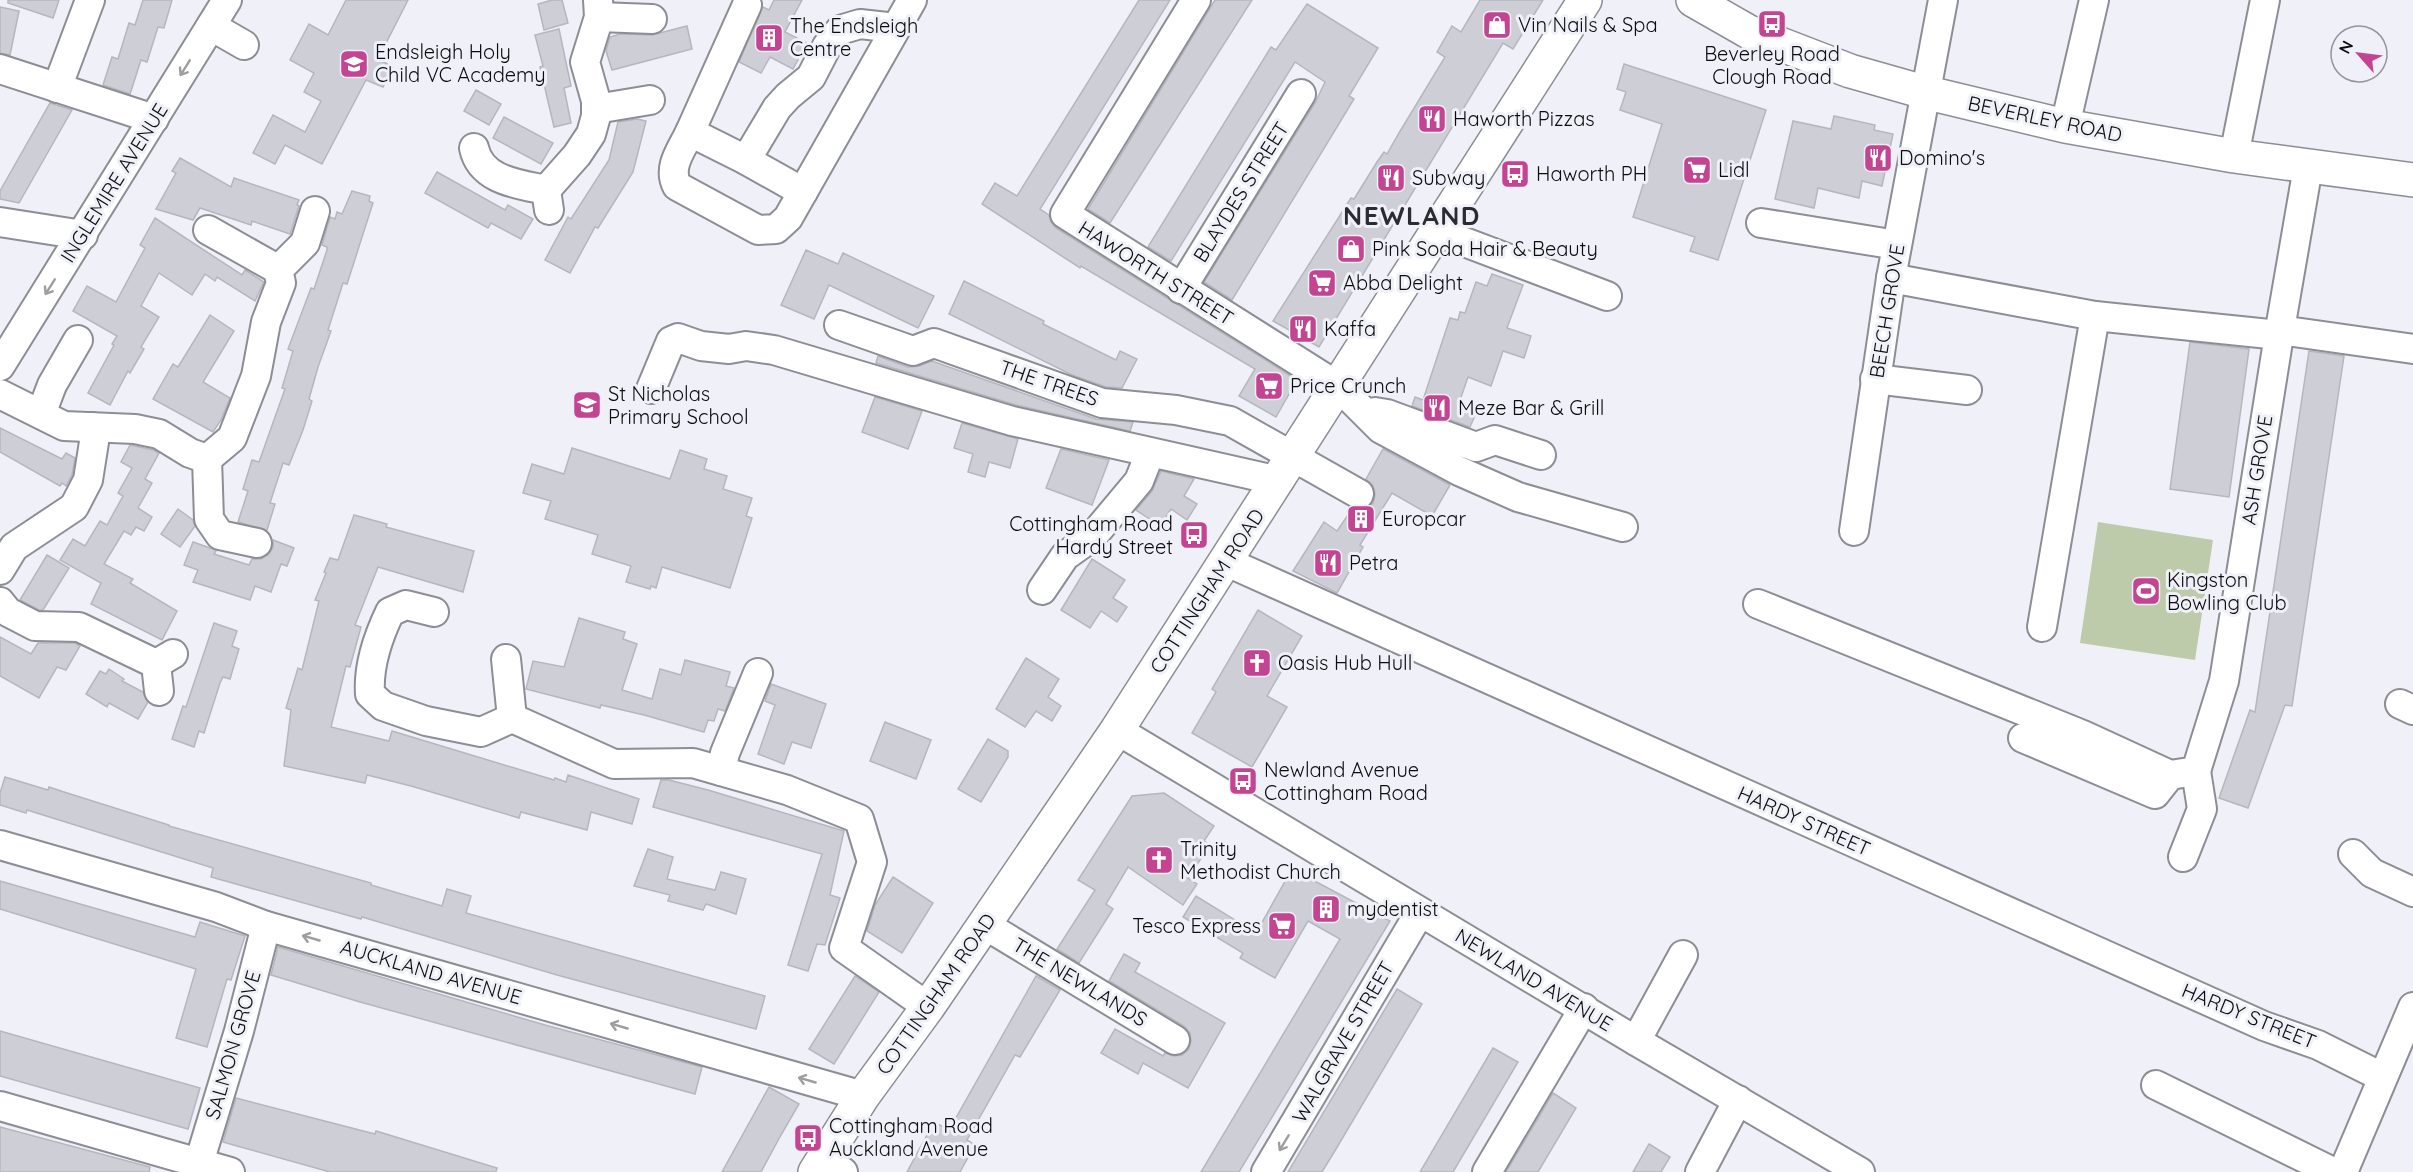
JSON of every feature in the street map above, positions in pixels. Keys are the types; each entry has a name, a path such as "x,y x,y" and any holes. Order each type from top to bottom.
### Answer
{"main road":[{"name":"COTTINGHAM ROAD","path":"827,1168 863,1096 985,925 1117,730 1585,0"},
{"name":"BEVERLEY ROAD","path":"1693,0 1749,32 1850,71 1924,92 2065,126 2234,156 2413,180"}],"street":[{"path":"57,88 90,0"},
{"name":"INGLEMIRE AVENUE","path":"0,366 227,0"},
{"path":"747,4 673,167 674,180 682,190 758,230 769,231 783,224 803,192 912,0"},
{"name":"HAWORTH STREET","path":"1196,0 1065,214 1180,289 1339,387 1381,429 1479,480 1518,497 1623,527"},
{"name":"BEECH GROVE","path":"1854,531 1891,278 1943,0"},
{"path":"2065,126 2094,0"},
{"path":"2234,156 2265,0"},
{"path":"474,148 476,159 487,170 500,179 548,200 591,134 596,116 585,62 598,8 652,19"},
{"path":"746,160 777,108 811,77 827,46 840,30 860,24 896,28"},
{"path":"211,26 244,45"},
{"path":"0,69 154,119"},
{"name":"BLAYDES STREET","path":"1180,289 1301,94"},
{"path":"596,109 650,100"},
{"path":"690,132 803,192"},
{"name":"ASH GROVE","path":"2183,858 2202,809 2183,773 2224,681 2279,333 2308,167"},
{"path":"278,270 305,243 315,211"},
{"path":"0,222 82,235"},
{"path":"1761,223 1897,245"},
{"path":"207,459 232,438 256,376 266,322 281,283 278,270 208,230"},
{"path":"1438,232 1607,296"},
{"path":"1891,278 2095,316 2279,333 2413,349"},
{"path":"2042,627 2095,316"},
{"name":"THE TREES","path":"839,325 913,351 934,343 1102,403 1176,410 1230,421 1286,469"},
{"path":"651,389 670,341 678,338 701,346 729,349 746,346 761,348 1012,421 1150,453 1286,469 1359,494"},
{"path":"41,414 52,385 78,340"},
{"path":"1875,379 1967,390"},
{"path":"0,394 64,426 135,429 159,434 190,453 207,459"},
{"path":"1364,411 1387,414 1476,447 1495,440 1541,455"},
{"path":"0,570 14,547 74,507 88,480 94,442 92,427"},
{"path":"1042,590 1065,556 1093,536 1139,481 1150,453"},
{"path":"207,459 210,519 220,535 257,543"},
{"name":"HARDY STREET","path":"1227,561 2264,1026 2318,1044 2382,1077"},
{"path":"0,602 8,612 35,626 79,627 163,670"},
{"path":"1758,604 2183,773"},
{"path":"434,612 406,605 390,612 373,658 369,679 370,694 383,706 426,721 481,732 512,718 614,764 693,763 787,790 859,819 872,862 844,948 928,1007"},
{"path":"506,659 512,718"},
{"path":"721,771 725,753 758,673"},
{"name":"NEWLAND AVENUE","path":"1117,730 1636,1041 1860,1172"},
{"path":"2023,738 2155,794 2183,773"},
{"name":"AUCKLAND AVENUE","path":"0,845 216,908 266,926 863,1096"},
{"path":"2353,854 2372,873 2413,892"},
{"name":"WALGRAVE STREET","path":"1266,1172 1420,912"},
{"name":"THE NEWLANDS","path":"985,925 1175,1040"},
{"name":"SALMON GROVE","path":"191,1165 239,1031 266,926"},
{"path":"1636,1041 1683,955"},
{"path":"2343,1172 2413,1007"},
{"path":"1486,1172 1584,1008"},
{"path":"2156,1085 2333,1172"},
{"path":"1700,1172 1738,1100"},
{"path":"0,1106 191,1165 230,1172"}],"green space":[{"name":"Kingston Bowling Club","path":"2098,522 2213,540 2195,660 2080,643"}],"building":[{"path":"8,0 59,0 53,18 8,3"},
{"path":"143,0 172,0 164,28 158,27 147,62 141,60 130,94 103,85 112,57 118,59 129,23 135,25"},
{"path":"346,0 408,0 378,59 393,67 383,87 366,80 322,164 285,145 275,164 253,153 273,115 305,132 321,101 304,92 314,73 290,60 309,24 328,35"},
{"path":"562,0 568,23 544,30 538,4"},
{"name":"The Endsleigh Centre","path":"774,0 802,0 785,32 807,43 793,69 770,57 761,73 739,62 763,7 769,10"},
{"path":"1139,0 1170,0 1040,209 1049,215 1056,228 1297,380 1276,417 1239,396 1255,369 1081,266 1080,268 982,204 995,183 1017,196"},
{"path":"1215,0 1252,0 1110,223 1088,209"},
{"path":"1480,0 1543,0 1513,49 1503,43 1319,347 1273,321 1351,198 1354,199 1384,152 1387,154 1445,57 1437,52 1452,26 1461,32"},
{"path":"1307,4 1378,48 1349,96 1354,99 1232,300 1204,282 1315,103 1325,82 1295,62 1171,261 1148,247 1271,47 1276,50"},
{"path":"0,7 19,11 10,55 0,53"},
{"path":"687,26 692,49 612,70 606,51 610,37 620,34 652,35"},
{"path":"559,29 571,86 564,88 571,123 554,127 535,35"},
{"name":"Lidl","path":"1624,64 1766,110 1718,260 1690,251 1695,237 1633,217 1662,124 1620,110 1626,92 1617,89"},
{"path":"476,90 501,104 489,125 464,111"},
{"path":"50,103 72,110 19,203 0,199 0,191"},
{"path":"1834,116 1875,125 1874,130 1893,134 1882,186 1862,181 1859,198 1818,188 1814,208 1775,199 1793,121 1831,129"},
{"path":"504,117 553,143 541,164 493,138"},
{"path":"637,119 646,121 633,172 598,228 595,227 570,273 545,260 568,217 571,219 609,160 618,122"},
{"path":"180,158 231,187 234,178 299,200 290,234 252,221 251,225 200,208 193,220 156,209 176,173 172,171"},
{"path":"437,172 505,210 508,205 533,219 521,239 491,223 488,228 425,193"},
{"path":"352,191 370,196 369,201 373,203 347,284 343,283 328,330 331,331 318,367 309,399 312,401 303,430 289,465 283,463 270,503 275,504 267,530 238,522 248,491 243,489 252,460 259,462 285,389 282,388 293,351 288,349 311,288 314,289 327,250 327,247 322,245 330,217 335,219 337,212 342,214"},
{"path":"155,218 242,275 245,270 264,282 255,301 217,277 215,281 205,274 192,295 159,273 141,306 159,317 141,347 144,349 130,373 128,371 110,405 88,393 117,336 73,311 87,286 116,302 145,248 140,245"},
{"path":"806,250 838,264 843,253 934,296 918,328 829,285 814,319 781,305"},
{"path":"1492,274 1523,285 1507,328 1531,336 1524,358 1503,351 1491,386 1468,377 1458,406 1476,413 1470,427 1412,406 1415,397 1423,400 1450,318 1458,320 1460,312 1465,313 1476,282 1487,286"},
{"path":"964,281 1116,360 1120,351 1137,359 1122,388 1106,387 1072,375 949,314"},
{"path":"210,315 234,331 203,382 230,398 213,432 153,399 173,364 178,367"},
{"path":"2190,342 2249,349 2229,497 2170,489"},
{"path":"2309,351 2344,356 2292,706 2285,705 2248,808 2219,798 2250,710 2255,712"},
{"path":"878,356 908,367 932,361 1096,419 1133,422 1130,431 1016,405 876,363"},
{"path":"875,397 922,411 908,449 862,432"},
{"path":"962,423 1018,439 1010,468 989,462 985,477 968,472 973,454 954,448"},
{"path":"0,428 62,459 66,453 75,458 72,475 66,486 62,483 60,486 0,452"},
{"path":"130,445 159,453 145,479 152,483 138,508 152,517 144,531 136,527 131,535 124,531 104,564 133,579 130,583 177,611 162,640 91,604 101,583 60,560 73,539 85,546 100,521 107,525 123,496 118,493 132,468 121,462"},
{"path":"572,448 670,479 680,450 707,459 704,469 727,476 723,489 752,498 746,516 752,518 730,588 662,567 656,588 651,586 650,589 626,582 631,566 592,554 598,535 545,519 551,501 523,493 532,464 564,474"},
{"path":"1061,449 1109,460 1092,505 1046,488"},
{"path":"1383,449 1450,485 1432,516 1392,493 1360,545 1363,547 1337,593 1293,571 1324,522 1337,531 1352,509 1367,508 1373,503 1375,494 1373,486 1366,479"},
{"path":"1161,471 1194,479 1184,496 1197,504 1187,520 1171,509 1160,526 1136,510 1152,491"},
{"path":"178,509 193,520 195,526 180,547 161,534"},
{"path":"354,515 387,524 386,527 474,551 463,592 378,567 355,625 361,627 350,667 346,666 331,727 389,741 392,731 554,780 555,778 566,782 568,775 639,799 632,824 591,812 587,830 521,812 519,818 367,775 365,783 284,766 291,710 286,708 298,668 302,670 319,601 315,600 330,558 338,560"},
{"path":"273,540 294,548 287,566 281,564 271,592 255,586 250,600 193,582 198,570 184,565 193,542 213,549 216,551 214,554 249,565 252,559 261,559 269,554 273,547"},
{"path":"47,555 69,568 43,610 39,610 20,600"},
{"path":"1092,559 1125,580 1113,598 1127,607 1117,622 1101,611 1090,628 1061,610"},
{"name":"Oasis Hub Hull","path":"1258,610 1302,636 1267,696 1287,707 1252,767 1192,733 1216,692 1212,689"},
{"path":"579,618 625,632 623,639 637,644 622,690 652,699 660,669 681,675 685,660 730,672 726,686 734,688 725,711 718,709 714,721 708,720 704,732 644,715 601,705 600,708 526,689 533,661 564,667"},
{"path":"214,623 237,631 232,646 239,649 230,679 223,677 204,733 199,731 194,747 172,739 183,706 186,707"},
{"path":"0,637 31,654 38,643 75,643 80,646 66,670 57,667 39,698 0,676"},
{"path":"1026,658 1059,679 1048,697 1061,706 1052,721 1036,711 1025,727 996,709"},
{"path":"109,669 124,679 122,681 143,692 148,702 138,719 109,703 107,707 86,694 100,671 106,674"},
{"path":"771,684 826,704 811,748 792,742 784,764 758,754 775,705 765,701"},
{"path":"885,722 931,740 916,779 870,761"},
{"path":"988,739 1008,751 1008,757 981,802 958,789"},
{"path":"5,777 48,790 49,787 169,826 371,883 371,885 442,906 447,889 471,896 466,913 765,996 756,1029 557,975 362,917 361,919 211,877 213,868 27,810 26,813 0,805 0,793"},
{"path":"661,780 708,790 844,831 830,895 840,898 825,945 817,944 808,971 788,965 822,854 653,807"},
{"name":"Trinity Methodist Church","path":"1164,793 1214,826 1204,841 1210,845 1188,878 1197,884 1183,905 1128,867 1106,904 1113,909 1079,963 1057,949 1095,890 1078,880 1132,796"},
{"path":"648,849 673,857 667,879 715,890 721,872 746,879 736,914 706,904 703,910 668,901 670,895 634,886"},
{"path":"1292,869 1390,921 1239,1172 1201,1172 1340,939 1308,921 1275,978 1240,958 1243,953 1183,917 1196,896 1256,933"},
{"path":"893,877 933,903 902,953 867,931 875,905"},
{"path":"0,881 195,937 200,922 245,936 231,980 227,979 207,1047 176,1038 196,969 0,909"},
{"path":"278,947 545,1025 702,1067 695,1094 360,1002 271,975"},
{"path":"1124,954 1140,963 1135,972 1225,1023 1188,1088 1143,1063 1138,1074 1101,1053 1115,1029 1163,1056 1165,1053 1174,1056 1182,1055 1189,1049 1191,1041 1190,1033 1184,1026 1109,981"},
{"path":"855,976 879,992 834,1064 809,1049"},
{"path":"1036,976 1060,990 1020,1057 1015,1055 967,1140 975,1145 960,1172 907,1172 934,1122 949,1130"},
{"path":"1397,989 1422,1004 1336,1149 1322,1172 1288,1172"},
{"path":"0,1031 200,1088 188,1129 0,1076"},
{"path":"1493,1048 1518,1062 1453,1172 1420,1172"},
{"path":"769,1087 799,1104 761,1172 722,1172"},
{"path":"1553,1093 1576,1108 1538,1172 1506,1172"},
{"path":"236,1098 375,1134 376,1131 497,1168 496,1172 330,1172 237,1146 223,1142"},
{"path":"0,1127 150,1167 149,1172 0,1172"},
{"path":"1649,1144 1670,1157 1661,1172 1633,1172"}],"place":[{"name":"Beverley Road Clough Road","path":"1772,24"},
{"name":"Vin Nails & Spa","path":"1497,25"},
{"name":"The Endsleigh Centre","path":"769,38"},
{"name":"Endsleigh Holy Child VC Academy","path":"354,64"},
{"name":"Haworth Pizzas","path":"1432,119"},
{"name":"Domino's","path":"1878,158"},
{"name":"Lidl","path":"1697,170"},
{"name":"Haworth PH","path":"1515,174"},
{"name":"Subway","path":"1391,178"},
{"name":"Pink Soda Hair & Beauty","path":"1351,249"},
{"name":"Abba Delight","path":"1322,283"},
{"name":"Kaffa","path":"1303,329"},
{"name":"Price Crunch","path":"1269,386"},
{"name":"St Nicholas Primary School","path":"587,405"},
{"name":"Meze Bar & Grill","path":"1437,408"},
{"name":"Europcar","path":"1361,519"},
{"name":"Cottingham Road Hardy Street","path":"1194,535"},
{"name":"Petra","path":"1328,563"},
{"name":"Kingston Bowling Club","path":"2146,591"},
{"name":"Oasis Hub Hull","path":"1257,663"},
{"name":"Newland Avenue Cottingham Road","path":"1243,781"},
{"name":"Trinity Methodist Church","path":"1159,860"},
{"name":"mydentist","path":"1326,909"},
{"name":"Tesco Express","path":"1282,926"},
{"name":"Cottingham Road Auckland Avenue","path":"808,1138"}],"district":[{"name":"NEWLAND","path":"1412,216"}]}
